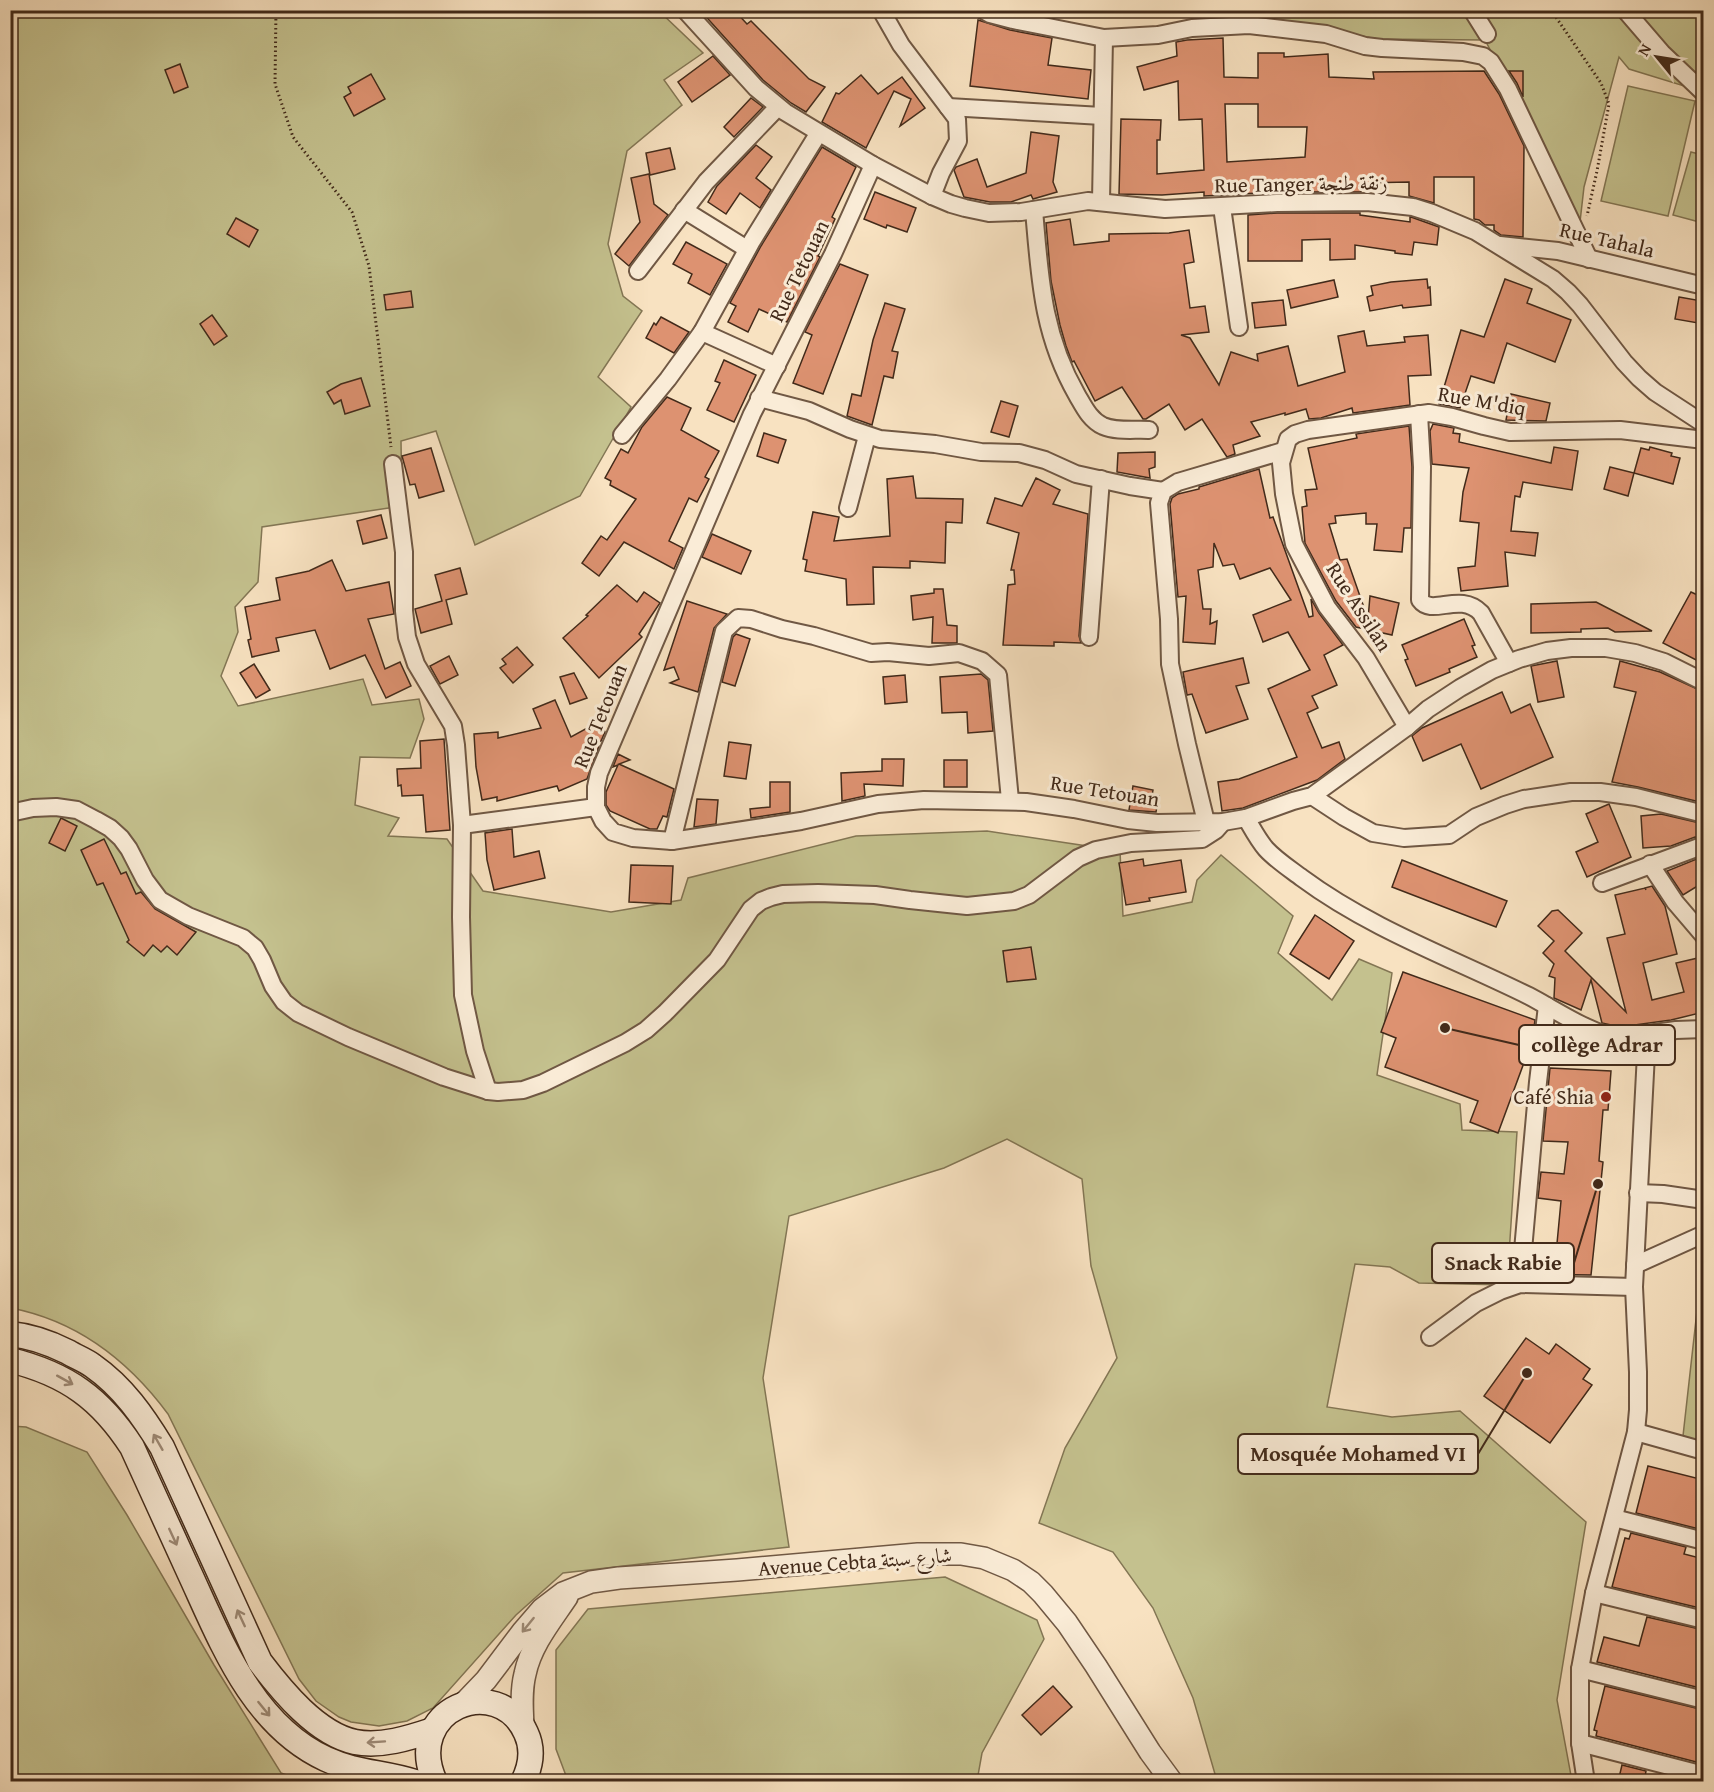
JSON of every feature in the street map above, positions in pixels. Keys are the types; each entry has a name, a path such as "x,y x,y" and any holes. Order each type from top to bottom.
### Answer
{"main road":[{"path":"10,1334 24,1335 55,1346 92,1365 116,1385 142,1416 162,1447 261,1662 274,1681 296,1704 317,1722 337,1735 354,1742 397,1740 433,1730"},
{"path":"10,1360 44,1370 69,1382 99,1404 119,1426 132,1447 226,1651 243,1681 274,1721 304,1746 327,1759 354,1770 415,1782"},
{"path":"435,1782 427,1756 428,1743 433,1730 446,1714 463,1704 477,1702 496,1705 514,1715 523,1725 529,1739 531,1755 529,1770 523,1782"}],"street":[{"name":"Rue Tanger زنقة طنجة","path":"685,10 756,88 778,107 818,134 873,165 951,204 989,213 1021,212 1077,201 1101,201 1165,208 1367,202 1413,207 1432,213 1499,245 1553,279 1568,292 1639,378 1655,392 1704,424"},
{"path":"881,10 901,45 957,119 958,141 941,172 932,196"},
{"path":"1473,10 1487,34"},
{"path":"1625,10 1662,53 1704,93"},
{"path":"992,12 1104,38 1158,35 1202,27 1249,25 1326,34 1382,48 1463,52 1483,56 1491,62 1508,89 1589,259"},
{"path":"1101,201 1104,38"},
{"path":"638,271 706,182 778,107"},
{"path":"948,107 1102,116"},
{"path":"622,435 668,379 702,332 747,249 818,134"},
{"name":"Rue Tetouan","path":"873,165 833,254 759,398 607,754 596,787 596,807 603,821 613,832 633,838 672,841 801,821 864,806 897,801 1010,800 1157,823 1223,822 1246,818 1312,796 1460,688 1509,663 1547,651 1606,648 1635,653 1664,662 1704,682"},
{"path":"1222,207 1239,327"},
{"path":"684,210 747,249"},
{"path":"1034,210 1042,292 1048,326 1071,384 1089,415 1099,423 1113,429 1149,430"},
{"name":"Rue Tahala","path":"1499,245 1550,250 1704,286"},
{"path":"702,332 777,366"},
{"path":"759,398 809,411 867,436 880,439 935,444 981,452 1018,453 1045,460 1076,474 1163,491"},
{"path":"1419,414 1422,467 1420,600 1424,605 1460,603 1476,608 1509,663"},
{"name":"Rue M'diq","path":"1283,451 1290,437 1302,431 1419,414 1439,414 1510,432 1620,430 1704,440"},
{"path":"848,508 867,436"},
{"path":"1206,822 1170,664 1169,619 1159,509 1163,491 1170,486 1283,451"},
{"name":"Rue Assilan","path":"1283,451 1281,470 1294,543 1327,607 1366,658 1407,727"},
{"path":"393,464 404,552 404,611 407,637 416,664 453,726 456,745 462,825 463,995 475,1051 488,1090"},
{"path":"1089,637 1101,479"},
{"path":"672,841 724,631 738,618 751,619 782,629 824,638 871,653 888,652 929,656 959,653 982,661 998,675 1010,800"},
{"path":"1312,796 1373,833 1418,839 1449,836 1476,817 1505,805 1571,792 1600,792 1636,797 1704,814"},
{"path":"10,813 33,808 56,807 76,810 96,820 121,838 145,880 160,900 188,916 248,942 259,953 273,986 284,1002 298,1013 315,1023 444,1077 488,1090 508,1092 543,1083 626,1043 646,1030 717,960 752,909 761,901 771,897 783,894 818,893 875,895 967,906 1014,901 1036,890 1078,858 1096,850 1138,843 1202,839 1216,830 1223,822"},
{"path":"462,825 596,807"},
{"path":"1246,818 1266,849 1344,906 1373,923 1547,1005 1595,1031 1613,1038 1704,1029"},
{"path":"1602,883 1699,847"},
{"path":"1650,864 1675,902 1701,930"},
{"path":"1520,1284 1547,1005"},
{"path":"1586,1782 1580,1743 1580,1669 1594,1593 1635,1432 1638,1410 1634,1287 1647,1034"},
{"path":"1638,1193 1704,1200"},
{"path":"1635,1265 1704,1234"},
{"path":"1430,1337 1476,1303 1520,1284 1634,1287"},
{"path":"1635,1432 1704,1451"},
{"path":"1614,1518 1704,1541"},
{"name":"Avenue Cebta شارع سبتة","path":"463,1704 486,1680 542,1609 563,1593 591,1582 943,1553 984,1558 1013,1570 1031,1582 1073,1632 1146,1746 1172,1782"},
{"path":"523,1725 523,1685 527,1664 536,1644 573,1589"},
{"path":"1594,1593 1704,1620"},
{"path":"1580,1669 1704,1700"},
{"path":"1580,1743 1704,1775"}],"path":[{"path":"276,10 275,84 293,136 352,212 369,267 393,464"},
{"path":"1551,10 1601,83 1609,104 1581,241"}],"shaded area":[{"path":"10,11 659,11 703,53 664,80 682,105 627,151 608,244 623,296 642,311 598,377 631,407 580,496 475,545 436,431 401,441 402,506 262,527 258,582 235,607 238,632 221,676 238,706 363,679 372,705 419,699 424,719 410,758 360,757 355,805 399,818 388,836 447,839 483,891 611,912 681,900 688,878 856,836 987,831 1120,851 1123,916 1192,902 1197,880 1221,855 1293,916 1278,953 1332,1000 1359,959 1392,973 1377,1075 1460,1104 1462,1130 1517,1132 1507,1285 1419,1283 1390,1267 1355,1264 1327,1407 1392,1417 1460,1411 1586,1522 1557,1700 1572,1781 1217,1781 1193,1698 1153,1608 1113,1552 1039,1523 1065,1448 1117,1358 1091,1266 1082,1179 1007,1139 944,1168 789,1216 763,1378 789,1547 563,1573 516,1615 433,1708 407,1721 379,1726 351,1722 339,1717 316,1701 299,1679 168,1414 153,1394 118,1360 80,1333 58,1322 11,1308"},
{"path":"1229,11 1703,11 1703,63 1684,86 1629,69 1619,57 1584,187 1580,222 1485,40 1377,39 1295,23 1229,21"},
{"path":"1628,86 1695,101 1668,216 1601,201"},
{"path":"1691,152 1703,155 1703,223 1673,215"},
{"path":"1703,1257 1703,1449 1682,1445"},
{"path":"11,1426 26,1427 87,1452 281,1773 303,1781 11,1781"},
{"path":"945,1577 1037,1620 1044,1639 982,1753 977,1781 568,1781 556,1749 556,1650 588,1609"}],"building":[{"path":"700,10 734,10 747,24 751,21 809,79 825,87 806,112 763,80"},
{"path":"978,20 1010,30 1052,38 1048,65 1091,70 1088,99 970,86"},
{"path":"1223,38 1224,77 1258,78 1258,53 1284,53 1284,57 1328,54 1329,77 1374,79 1373,72 1484,71 1499,94 1524,146 1523,237 1501,235 1494,230 1494,225 1485,225 1474,219 1474,177 1434,177 1434,203 1409,196 1409,182 1362,183 1361,192 1277,192 1204,196 1204,192 1162,195 1119,194 1121,119 1161,120 1160,140 1157,140 1157,174 1204,170 1202,119 1179,120 1178,81 1144,90 1137,67 1177,56 1176,42","holes":["1225,104 1258,104 1258,127 1307,127 1305,157 1227,162"]},
{"path":"713,56 730,75 692,102 678,82"},
{"path":"180,64 188,87 174,93 165,70"},
{"path":"1509,71 1523,71 1523,97 1517,83"},
{"path":"371,74 385,99 354,116 344,97 351,93 348,87"},
{"path":"861,75 878,94 902,77 925,108 900,126 911,99 894,91 866,148 822,122 836,93 839,94"},
{"path":"751,98 763,107 734,137 724,127"},
{"path":"1031,132 1059,136 1053,182 1057,192 1033,199 1031,195 1011,202 990,202 964,197 954,170 956,167 977,159 987,187 1026,173"},
{"path":"756,145 772,157 756,178 771,190 760,208 740,193 726,214 708,202 717,186"},
{"path":"822,147 856,167 832,217 835,219 818,256 820,257 787,322 759,309 748,332 728,322 736,306 730,303 761,246"},
{"path":"670,148 675,169 650,175 646,153"},
{"path":"649,174 654,204 668,215 629,266 615,254 640,222 631,178"},
{"path":"875,192 916,208 907,232 887,225 886,228 864,219"},
{"path":"1360,213 1360,215 1410,222 1411,217 1439,227 1437,245 1414,242 1412,255 1355,245 1355,259 1330,260 1330,239 1302,240 1302,261 1248,261 1248,215"},
{"path":"236,218 258,230 249,247 227,234"},
{"path":"1070,219 1074,245 1109,241 1109,234 1169,233 1189,230 1194,262 1184,264 1190,308 1205,306 1209,332 1181,335 1190,338 1219,385 1231,352 1258,361 1257,354 1288,346 1298,386 1345,372 1338,336 1364,331 1367,346 1405,342 1404,337 1428,335 1431,375 1408,376 1410,405 1353,413 1352,408 1321,418 1309,419 1306,409 1251,422 1260,436 1233,445 1235,454 1227,457 1202,419 1185,430 1169,404 1143,419 1122,387 1095,401 1074,361 1072,362 1066,346 1051,281 1046,223"},
{"path":"686,242 727,264 710,295 688,283 692,274 673,264"},
{"path":"840,264 868,275 823,394 793,383 812,335 805,332"},
{"path":"1427,279 1431,305 1403,308 1402,305 1370,311 1367,297 1373,295 1371,286"},
{"path":"1505,279 1532,289 1527,303 1571,320 1555,362 1507,343 1494,383 1471,376 1460,408 1439,404 1461,330 1484,337"},
{"path":"1334,280 1338,297 1291,308 1287,290"},
{"path":"411,291 413,307 386,310 384,295"},
{"path":"1679,297 1702,301 1698,323 1675,319"},
{"path":"1283,300 1286,325 1255,328 1252,303"},
{"path":"885,303 905,309 892,351 898,352 893,378 884,376 872,425 847,416 852,394 861,396 873,340"},
{"path":"212,315 227,336 214,345 200,324"},
{"path":"661,317 689,332 674,353 646,338 654,323 656,325"},
{"path":"724,360 756,375 734,422 707,410 720,383 715,381"},
{"path":"361,378 370,406 345,414 341,400 334,404 327,392 341,384"},
{"path":"1511,394 1550,403 1546,421 1506,420"},
{"path":"667,397 691,408 681,430 719,451 705,477 709,479 697,502 689,498 669,541 683,548 674,569 624,542 599,576 582,563 601,536 607,540 636,499 610,485 611,481 605,478 621,449 628,453 642,427"},
{"path":"1001,401 1018,406 1009,437 991,432"},
{"path":"1433,424 1454,428 1453,433 1460,434 1459,442 1551,463 1554,447 1578,451 1572,490 1523,482 1520,497 1515,496 1511,531 1538,533 1535,556 1505,552 1508,586 1461,591 1458,568 1475,566 1479,523 1460,521 1463,492 1469,468 1432,464 1430,431"},
{"path":"1409,426 1412,467 1411,528 1404,528 1402,552 1374,550 1377,524 1366,524 1366,513 1335,516 1336,523 1329,524 1340,560 1347,559 1368,619 1370,596 1399,603 1392,635 1356,627 1336,601 1305,543 1302,507 1307,506 1305,490 1317,489 1308,448 1357,438 1356,434"},
{"path":"764,433 786,440 778,463 757,456"},
{"path":"1650,447 1672,453 1671,456 1680,458 1673,484 1634,473 1641,448 1649,450"},
{"path":"431,448 444,491 419,498 415,484 410,485 402,456"},
{"path":"1155,452 1155,467 1149,469 1150,478 1117,472 1118,453"},
{"path":"1610,467 1634,473 1628,496 1604,489"},
{"path":"1259,469 1270,518 1273,517 1309,617 1313,616 1311,599 1343,645 1324,655 1337,685 1312,696 1318,708 1307,713 1322,748 1339,742 1345,759 1317,780 1243,808 1222,811 1218,782 1239,779 1297,757 1268,689 1310,670 1288,632 1263,642 1253,615 1291,600 1270,568 1240,579 1234,564 1223,566 1214,543 1213,567 1198,570 1203,609 1211,609 1210,624 1217,621 1215,644 1183,642 1186,596 1178,597 1170,504 1172,498 1178,494"},
{"path":"913,476 916,498 963,499 962,523 946,522 945,563 910,561 910,568 873,567 874,604 847,605 846,579 805,571 807,560 803,559 813,512 839,517 834,541 890,536 887,479"},
{"path":"1036,478 1060,490 1053,504 1088,514 1079,636 1081,643 1054,642 1054,646 1003,645 1008,585 1015,584 1014,570 1011,570 1019,533 987,523 995,498 1022,506"},
{"path":"381,515 387,538 363,544 357,521"},
{"path":"712,534 751,551 741,574 702,557"},
{"path":"332,560 346,591 389,582 394,614 368,619 385,669 400,662 411,686 386,698 365,655 330,669 315,630 276,638 279,651 252,657 245,607 280,600 276,578 309,571"},
{"path":"460,568 467,594 446,600 452,624 421,633 415,609 442,601 435,575"},
{"path":"617,585 637,602 644,592 660,603 639,634 642,637 599,678 563,638 588,616 586,615"},
{"path":"934,589 943,589 947,625 957,626 957,643 932,643 933,617 913,620 911,596 934,593"},
{"path":"1691,592 1704,598 1704,664 1663,643"},
{"path":"687,601 727,614 714,628 698,692 670,683 679,679 674,667 664,670"},
{"path":"1596,602 1652,631 1615,632 1608,628 1581,629 1581,632 1531,633 1531,604"},
{"path":"1464,619 1475,645 1472,646 1477,657 1449,669 1450,672 1416,686 1405,660 1408,659 1402,645"},
{"path":"736,634 750,639 735,686 722,682 733,637"},
{"path":"517,647 533,665 513,683 500,668 506,664 502,659"},
{"path":"449,656 458,675 440,684 430,666"},
{"path":"1243,658 1249,683 1236,686 1248,719 1206,733 1192,694 1187,695 1183,672"},
{"path":"1557,661 1564,697 1538,702 1531,666"},
{"path":"1620,661 1660,672 1704,692 1704,803 1612,782 1636,692 1614,687"},
{"path":"254,664 270,690 256,698 240,673"},
{"path":"574,673 587,698 570,704 560,677"},
{"path":"981,674 988,680 993,731 968,733 967,712 942,713 940,677"},
{"path":"905,675 907,702 885,704 883,677"},
{"path":"1502,692 1511,713 1530,704 1553,757 1481,789 1461,744 1423,761 1412,736 1422,728"},
{"path":"555,700 571,737 600,721 605,732 601,741 595,744 599,746 587,779 559,791 557,786 497,801 497,797 482,800 476,767 474,734 498,732 498,738 541,728 533,709"},
{"path":"444,739 450,830 426,832 423,795 402,796 401,785 398,786 397,769 421,768 420,741"},
{"path":"729,742 751,745 746,779 724,776"},
{"path":"618,754 630,760 619,764 674,789 667,817 663,816 657,829 650,829 610,811 606,805 606,792 618,765 613,767"},
{"path":"882,759 904,759 903,786 864,784 865,796 842,801 841,773 882,771"},
{"path":"944,760 967,760 967,787 944,787"},
{"path":"770,782 790,782 790,812 751,818 750,809 770,807"},
{"path":"1133,786 1153,790 1152,795 1159,796 1156,812 1129,810"},
{"path":"697,799 718,800 716,824 694,827"},
{"path":"1609,804 1631,857 1587,877 1576,852 1598,842 1586,814"},
{"path":"1661,814 1704,824 1704,838 1695,837 1671,846 1643,848 1641,816"},
{"path":"61,818 77,826 65,851 49,843"},
{"path":"512,829 514,857 539,851 545,878 494,890 487,860 485,833"},
{"path":"104,839 121,874 126,872 136,894 141,892 155,909 196,932 177,955 167,946 161,952 153,945 144,956 127,942 129,940 103,883 97,885 81,850"},
{"path":"1704,856 1704,882 1683,895 1667,871"},
{"path":"1143,859 1144,866 1181,860 1186,892 1149,898 1150,901 1126,905 1119,863"},
{"path":"1402,860 1507,901 1496,927 1392,887"},
{"path":"631,865 673,866 671,904 629,902"},
{"path":"1652,886 1665,906 1677,954 1643,963 1652,1000 1684,992 1676,963 1698,958 1704,980 1704,1012 1671,1020 1620,1027 1602,1023 1591,980 1581,1010 1554,998 1555,978 1549,976 1554,964 1543,953 1554,941 1538,926 1552,911 1558,910 1582,933 1565,951 1626,1012 1607,938 1625,934 1615,895"},
{"path":"1315,915 1354,941 1329,979 1290,954"},
{"path":"1031,947 1036,979 1007,982 1003,951"},
{"path":"1403,972 1535,1020 1532,1041 1498,1133 1470,1122 1478,1101 1385,1067 1396,1038 1381,1032"},
{"path":"1550,1068 1611,1071 1608,1110 1603,1110 1599,1161 1603,1162 1591,1275 1531,1274 1533,1252 1556,1254 1561,1201 1538,1198 1541,1172 1564,1174 1568,1142 1543,1141"},
{"path":"1526,1338 1549,1354 1556,1344 1590,1369 1583,1379 1592,1385 1550,1443 1484,1396"},
{"path":"1648,1466 1704,1480 1704,1510 1699,1529 1636,1513"},
{"path":"1631,1533 1686,1547 1684,1554 1704,1559 1704,1609 1612,1587 1625,1538 1629,1539"},
{"path":"1647,1617 1704,1630 1704,1689 1597,1662 1604,1637 1639,1646"},
{"path":"1053,1686 1072,1707 1041,1735 1022,1715"},
{"path":"1605,1686 1704,1710 1704,1764 1596,1736 1597,1731 1594,1730"},
{"path":"1622,1765 1646,1771 1644,1782 1618,1782"}],"place":[{"name":"collège Adrar","path":"1445,1028"},
{"name":"Café Shia","path":"1606,1097"},
{"name":"Snack Rabie","path":"1598,1184"},
{"name":"Mosquée Mohamed VI","path":"1527,1373"}]}
